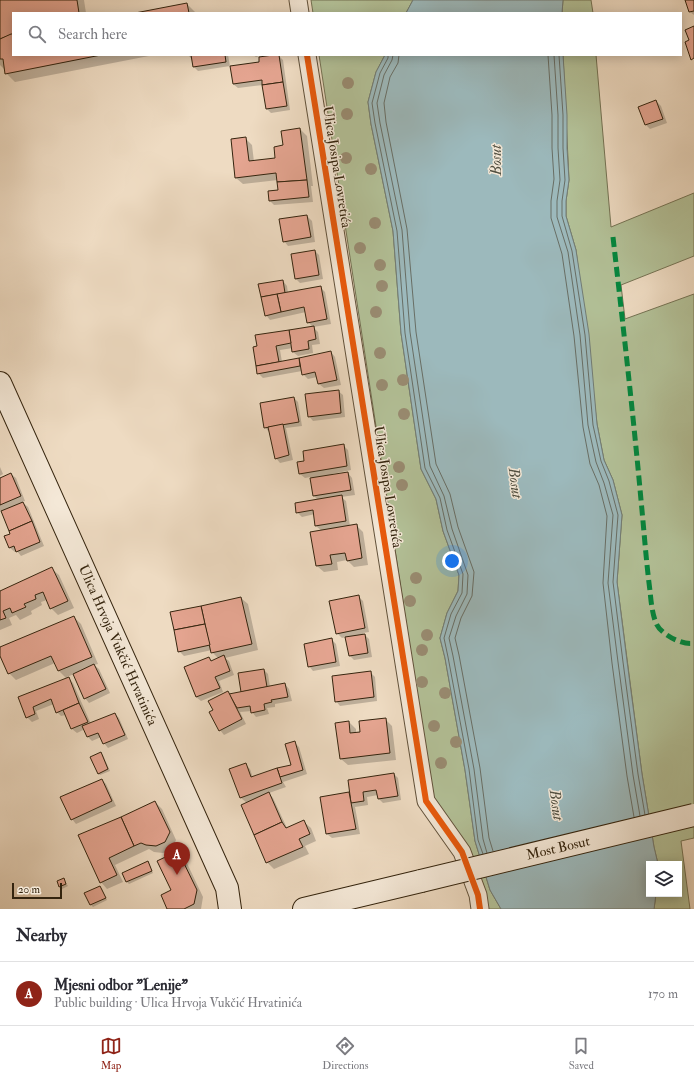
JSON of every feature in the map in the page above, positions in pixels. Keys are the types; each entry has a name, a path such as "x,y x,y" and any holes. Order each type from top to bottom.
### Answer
{"main road":[{"name":"Ulica Hrvoja Vukčić Hrvatinića","path":"0,383 227,888 230,909"},
{"name":"Most Bosut","path":"304,909 694,815"}],"street":[{"path":"298,0 300,12"},
{"name":"Ulica Josipa Lovretića","path":"307,56 426,801 462,852 478,895 480,909"}],"green space":[{"path":"311,0 413,0 407,12 313,12"},
{"path":"563,0 591,0 593,12 562,12"},
{"path":"319,56 384,56 376,72 368,102 371,124 393,231 401,333 421,469 436,499 443,531 459,575 458,591 447,613 440,638 465,770 475,841 490,890 501,909 488,909 434,804"},
{"path":"563,56 596,56 611,227 694,193 694,256 621,285 625,319 694,294 694,838 681,841 690,909 654,909 656,897 682,897 682,861 657,861 654,847 642,774 617,582 622,515 613,480 604,460 597,424 576,250 566,216 566,201 569,180"}],"water":[{"path":"413,0 563,0 562,12 407,12"},
{"name":"Bosut","path":"384,56 563,56 569,180 566,201 566,216 576,250 589,334 597,424 604,460 613,480 622,515 617,582 642,774 657,861 646,861 646,897 656,897 654,909 501,909 490,890 475,841 465,770 440,638 447,613 458,591 459,575 443,531 436,499 421,469 401,333 393,231 371,124 368,102 376,72"}],"building":[{"path":"0,0 77,0 79,12 12,12 12,34 0,39"},
{"path":"685,0 694,0 694,11 689,12"},
{"path":"187,3 189,12 140,12"},
{"path":"694,26 694,58 691,60 685,42 689,40 685,30"},
{"path":"12,34 12,56 96,56 5,74 3,59 0,59 0,39"},
{"path":"191,56 225,56 226,62 193,67"},
{"path":"279,56 283,82 262,85 262,80 233,84 230,66 259,62 259,57"},
{"path":"283,82 287,106 266,109 262,85"},
{"path":"656,100 663,119 645,125 638,107"},
{"path":"300,128 307,180 277,182 276,173 235,178 231,139 246,137 249,161 275,158 274,147 283,145 281,131"},
{"path":"307,180 309,197 269,201 268,191 278,190 277,182"},
{"path":"307,215 311,237 283,242 279,219"},
{"path":"315,250 319,275 295,279 291,254"},
{"path":"283,280 285,293 261,297 258,284"},
{"path":"321,286 327,319 307,323 304,307 281,312 277,294"},
{"path":"277,294 281,312 265,316 261,297"},
{"path":"314,326 316,339 308,341 309,349 292,352 289,330"},
{"path":"289,330 291,343 276,346 279,362 256,366 253,347 257,346 255,335"},
{"path":"331,351 337,380 318,384 315,372 302,375 299,358"},
{"path":"299,358 300,366 257,374 256,366"},
{"path":"339,390 341,413 308,417 305,394"},
{"path":"294,397 299,422 264,428 260,403"},
{"path":"283,424 289,455 275,459 268,427"},
{"path":"344,444 347,466 299,474 297,462 304,461 303,451"},
{"path":"348,472 351,490 313,496 310,478"},
{"path":"11,473 21,496 0,505 0,478"},
{"path":"342,495 346,521 315,526 313,510 296,513 295,503"},
{"path":"23,502 32,521 9,531 1,511"},
{"path":"32,521 40,542 16,552 14,546 9,548 4,536 10,534 9,531"},
{"path":"357,524 362,558 347,561 345,553 330,555 332,564 316,566 310,532"},
{"path":"52,567 68,601 50,609 43,592 35,595 36,599 24,604 26,607 12,613 10,608 3,611 6,618 0,620 0,591"},
{"path":"359,595 365,628 336,634 329,601"},
{"path":"241,597 252,644 211,653 201,606"},
{"path":"201,606 205,624 174,630 170,612"},
{"path":"74,616 92,657 58,671 51,656 8,674 0,656 0,647"},
{"path":"205,624 210,645 178,652 174,630"},
{"path":"365,634 368,653 349,656 345,637"},
{"path":"332,638 336,662 308,667 304,644"},
{"path":"224,655 230,671 215,677 220,688 196,697 184,667 209,657 211,661"},
{"path":"94,664 106,689 84,699 73,674"},
{"path":"264,669 267,687 241,692 238,673"},
{"path":"371,671 374,697 335,702 332,676"},
{"path":"69,677 79,703 56,713 51,699 33,707 35,714 26,718 18,697"},
{"path":"285,683 288,697 271,700 272,702 264,704 265,710 251,713 250,706 237,708 229,694"},
{"path":"228,691 242,719 219,731 209,712 213,710 208,701"},
{"path":"79,703 88,722 71,729 63,710"},
{"path":"115,713 125,735 103,744 98,733 87,737 82,726"},
{"path":"386,718 390,753 340,759 335,723 349,721 350,733 360,732 359,721"},
{"path":"295,741 303,770 280,777 277,768 291,765 285,744"},
{"path":"101,752 108,769 98,774 90,757"},
{"path":"246,763 251,777 277,768 282,783 240,798 229,769"},
{"path":"394,773 398,796 378,799 376,790 363,792 364,801 351,803 348,780"},
{"path":"102,779 112,801 71,820 60,797"},
{"path":"269,792 282,822 254,835 241,805"},
{"path":"349,792 356,829 326,834 320,797"},
{"path":"155,801 170,832 165,842 156,846 141,843 134,846 121,817"},
{"path":"121,817 134,846 109,858 117,875 100,883 78,835"},
{"path":"304,820 310,834 299,839 303,847 266,863 254,835 282,822 286,828"},
{"path":"178,851 197,890 194,904 184,909 167,909 161,895 171,890 157,861"},
{"path":"148,861 152,871 126,882 122,873"},
{"path":"64,878 66,884 59,887 57,881"},
{"path":"100,886 106,898 90,905 84,893"}],"marked path":[{"path":"613,237 651,603 656,623 662,631 678,641 684,643 694,643"}],"cycle path":[{"path":"307,56 426,801 462,852 478,895 480,909"}],"place":[{"name":"Mjesni odbor \"Lenije\"","path":"177,875"}]}
